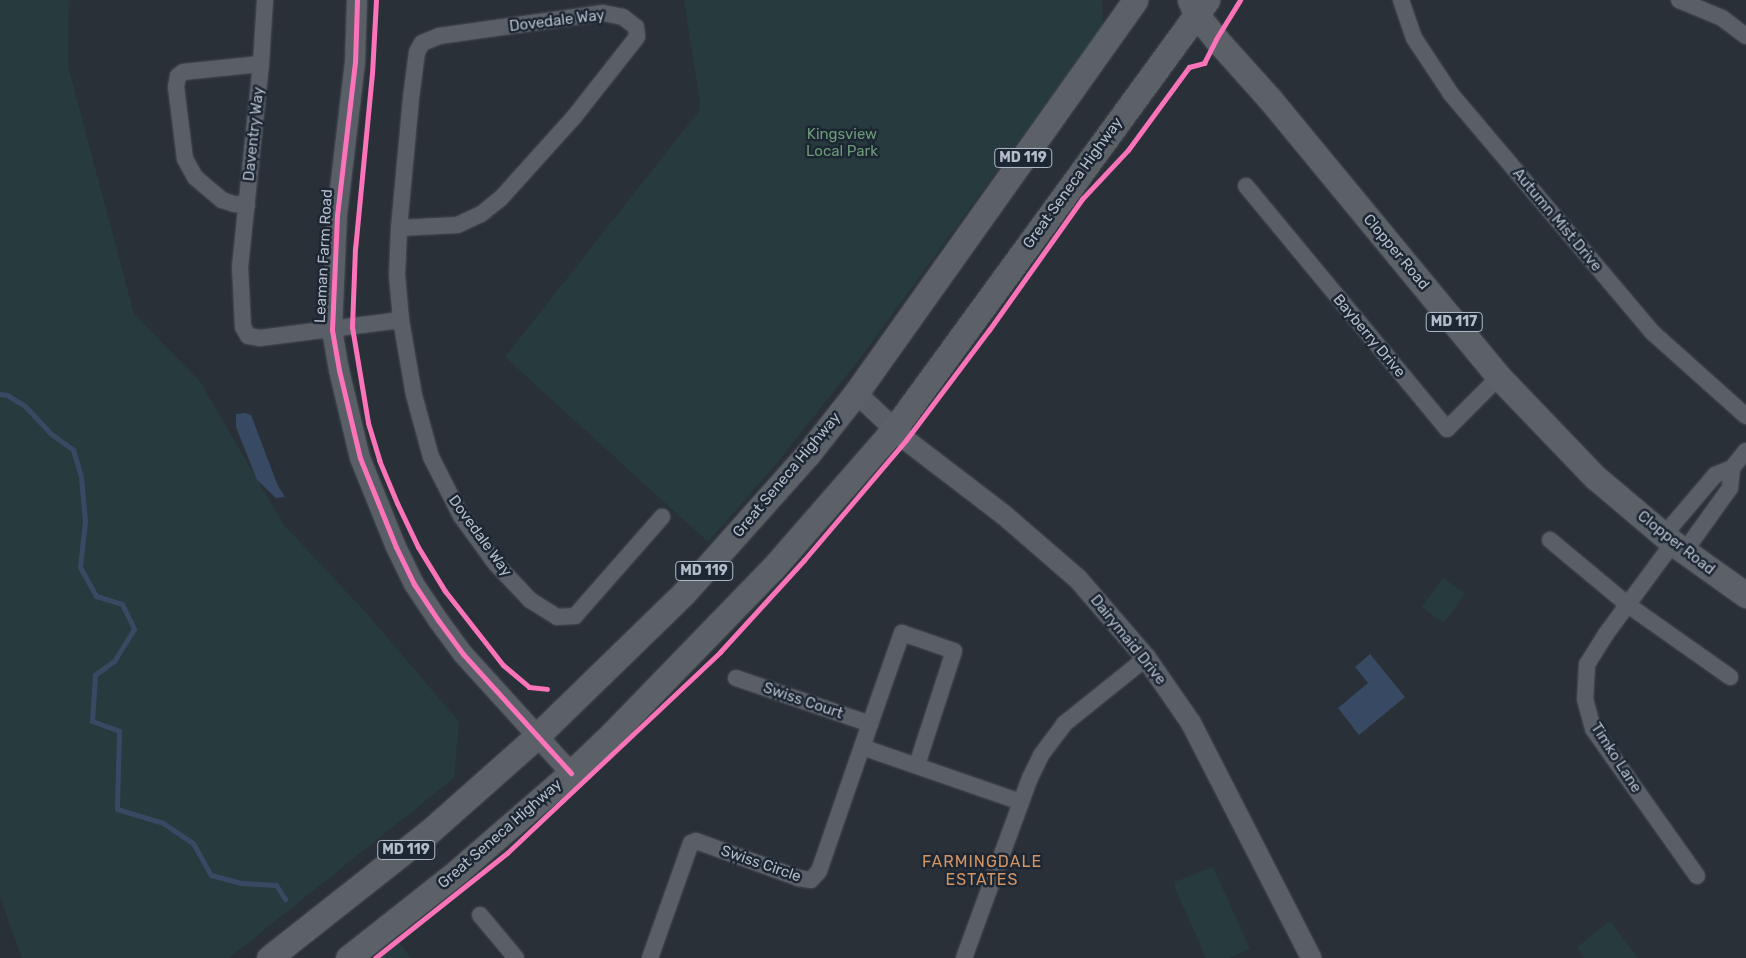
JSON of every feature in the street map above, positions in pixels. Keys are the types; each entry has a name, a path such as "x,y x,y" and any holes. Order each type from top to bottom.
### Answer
{"main road":[{"name":"Great Seneca Highway","path":"270,958 430,831 537,736 684,594 808,454 856,393 1135,0"},
{"name":"Great Seneca Highway","path":"348,958 458,871 571,773 612,735 773,568 895,428 1192,3"},
{"name":"Clopper Road","path":"1192,3 1216,39 1269,98 1499,377 1595,477 1674,544 1746,595"}],"street":[{"name":"Daventry Way","path":"265,0 261,64 240,266 243,327 248,336 260,338 332,330"},
{"name":"Leaman Farm Road","path":"357,0 355,62 337,215 332,330 339,370 360,458 396,547 414,584 463,654 571,773"},
{"name":"Autumn Mist Drive","path":"1401,0 1414,38 1451,94 1652,332 1746,416"},
{"path":"1679,0 1722,18 1746,36"},
{"name":"Dovedale Way","path":"399,228 457,225 481,214 502,198 574,117 637,37 636,27 622,16 603,13 439,36 422,43 417,52 410,98 399,228 397,274 401,320 414,395 431,457 461,516 496,564 530,600 557,617 575,616 662,517"},
{"name":"Daventry Way","path":"247,204 234,204 222,200 195,177 185,159 176,87 178,76 184,72 261,64"},
{"name":"Bayberry Drive","path":"1246,186 1447,429 1499,377"},
{"path":"332,330 401,320"},
{"name":"Dairymaid Drive","path":"856,393 906,440 1004,515 1078,579 1146,658 1190,723 1311,958"},
{"path":"1674,544 1715,474 1732,468 1746,451"},
{"path":"1674,544 1730,488 1732,468"},
{"path":"1550,540 1628,605 1730,677"},
{"name":"Timko Lane","path":"1674,544 1628,605 1588,664 1585,699 1593,729 1697,876"},
{"name":"Swiss Circle","path":"650,958 686,850 696,841 798,878 811,880 819,871 902,633 954,651 917,765"},
{"path":"964,958 1021,802 1041,755 1064,724 1146,658"},
{"name":"Swiss Court","path":"736,678 870,724"},
{"path":"862,747 1021,802"},
{"path":"480,914 516,958"}],"green space":[{"path":"0,0 69,0 68,66 134,314 199,380 283,524 369,616 459,722 454,778 229,958 22,958 0,897"},
{"name":"Kingsview Local Park","path":"684,0 1102,0 1103,26 858,361 772,469 708,542 505,357 699,111 700,101"},
{"path":"1443,578 1465,594 1444,623 1422,607"},
{"path":"1213,867 1250,949 1229,958 1206,958 1175,888 1174,882"},
{"path":"1610,921 1638,958 1584,958 1577,947"},
{"path":"397,940 411,958 375,958"}],"water":[{"path":"245,413 251,415 278,486 285,497 276,498 257,480 236,427 236,414"},
{"path":"1370,654 1405,697 1359,735 1338,708 1368,683 1355,667"}],"waterway":[{"path":"0,394 7,395 25,406 50,433 73,450 81,477 85,521 80,567 96,596 122,604 134,629 114,661 95,675 92,721 119,731 117,809 163,823 193,843 211,875 240,883 276,885 285,899"}],"cycle path":[{"path":"357,0 355,62 337,215 332,330 339,370 360,458 396,547 414,584 438,620 463,654 571,773"},
{"path":"376,0 372,73 355,248 352,327 368,423 379,460 397,503 418,547 445,591 503,665 529,687 547,689"},
{"path":"375,958 507,853 720,652 804,560 906,440 989,330 1082,199 1128,150 1189,67 1204,63 1240,0"}],"district":[{"name":"FARMINGDALE ESTATES","path":"982,871"}]}
